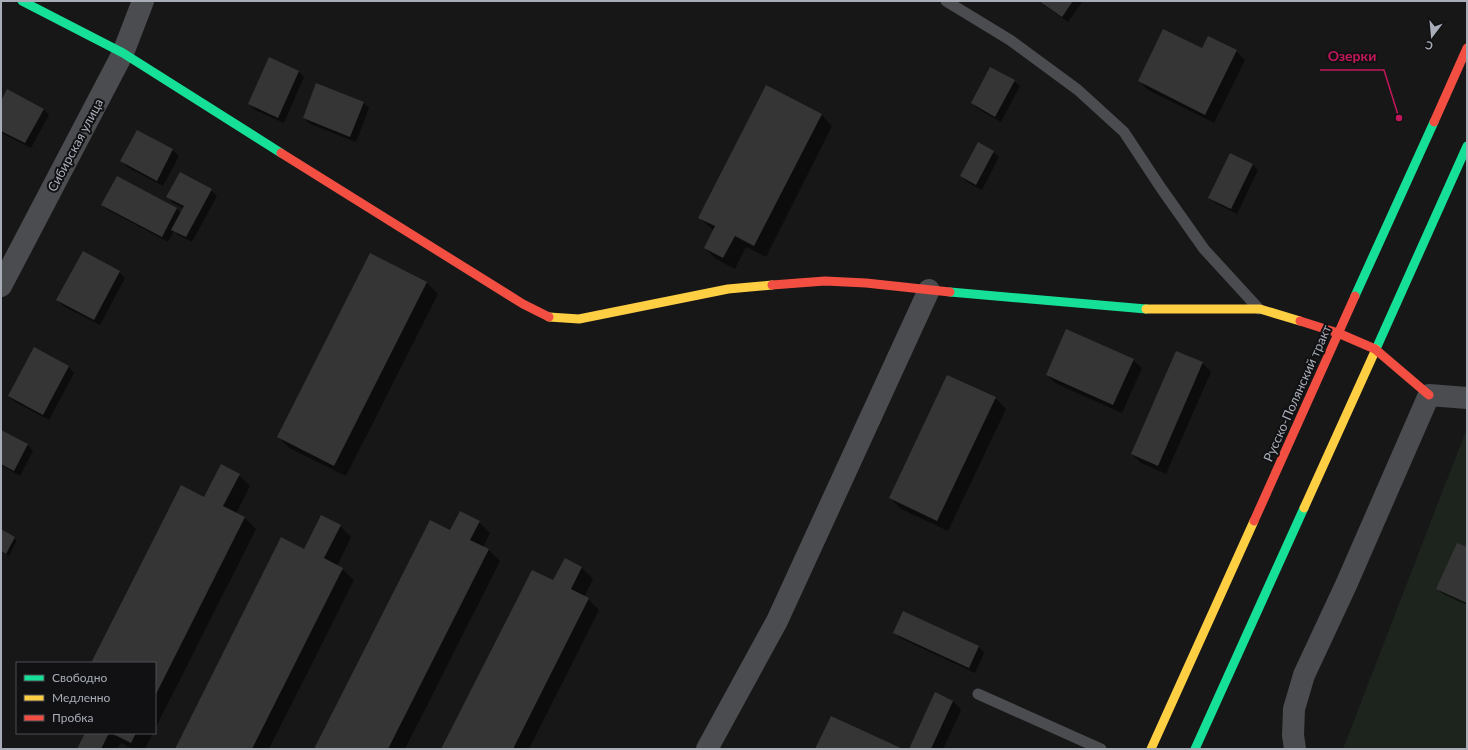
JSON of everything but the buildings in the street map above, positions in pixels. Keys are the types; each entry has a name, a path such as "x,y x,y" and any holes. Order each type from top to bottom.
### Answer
{"street":[{"path":"22,1 123,53 288,158 523,304 550,318 579,319 728,289 825,280 1156,310 1260,309 1338,333 1375,349 1428,395 1467,398"},
{"name":"Сибирская улица","path":"1,286 123,53 143,1"},
{"name":"Русско-Полянский тракт","path":"1151,749 1467,48"},
{"path":"1194,749 1467,146"},
{"path":"707,749 777,621 929,290"},
{"path":"1295,749 1293,735 1294,709 1304,675 1346,585 1428,395"}],"lane":[{"path":"946,1 1010,40 1078,90 1124,132 1204,249 1260,309"},
{"path":"978,694 1101,749"}],"shaded area":[{"path":"1467,428 1467,749 1343,749"}],"traffic: fast":[{"path":"22,1 123,53 281,153"},
{"path":"1355,296 1434,122"},
{"path":"1376,349 1467,146"},
{"path":"950,292 1146,309"},
{"path":"1195,749 1304,508"}],"traffic: slow":[{"path":"549,317 579,319 728,289 772,285"},
{"path":"1146,309 1260,309 1300,321"},
{"path":"1304,508 1376,349"},
{"path":"1151,749 1254,521"}],"traffic: jam":[{"path":"1434,122 1467,48"},
{"path":"281,153 523,304 549,317"},
{"path":"772,285 825,281 866,283 950,292"},
{"path":"1254,521 1355,296"},
{"path":"1300,321 1338,333 1375,349 1429,395"}],"place":[{"name":"Озерки","path":"1399,118"}]}
